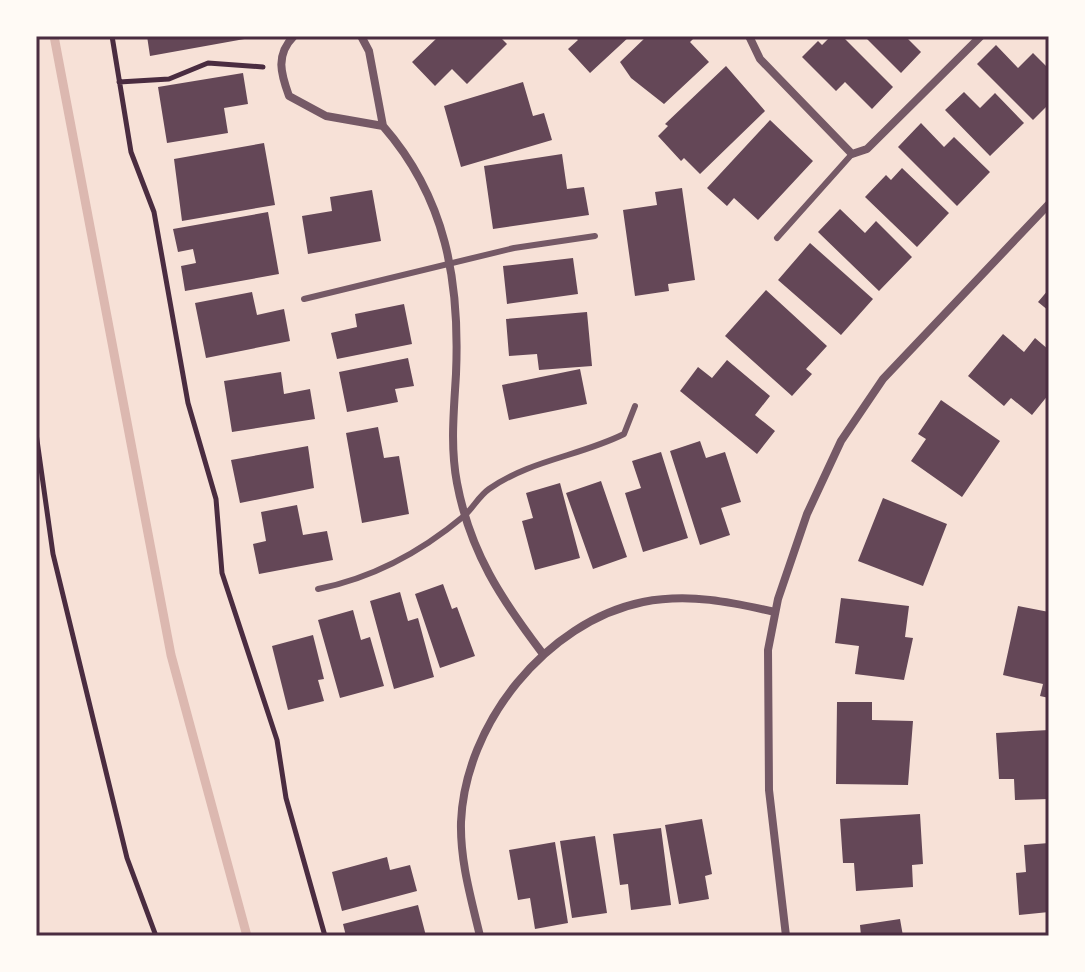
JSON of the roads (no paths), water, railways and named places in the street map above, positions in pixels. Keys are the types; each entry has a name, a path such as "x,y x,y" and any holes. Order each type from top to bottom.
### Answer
{"street":[{"path":"294,36 287,43 279,70 289,96 326,116 383,126"},
{"path":"361,36 369,51 383,126 403,148 441,221 456,280 452,433 457,482 474,545 498,594 543,654"},
{"path":"749,36 760,59 852,154 867,149 981,36"},
{"path":"786,936 769,790 768,650 775,612 807,514 841,441 883,379 1049,204"},
{"path":"480,936 463,865 461,820 475,756 509,693 543,654 601,615 644,602 694,597 775,612"}],"lane":[{"path":"777,238 852,154"},
{"path":"304,299 451,263 595,236"},
{"path":"318,589 357,581 401,560 466,515 486,491 527,468 624,434 635,406"}],"waterway":[{"path":"54,36 171,655 247,936"}]}
